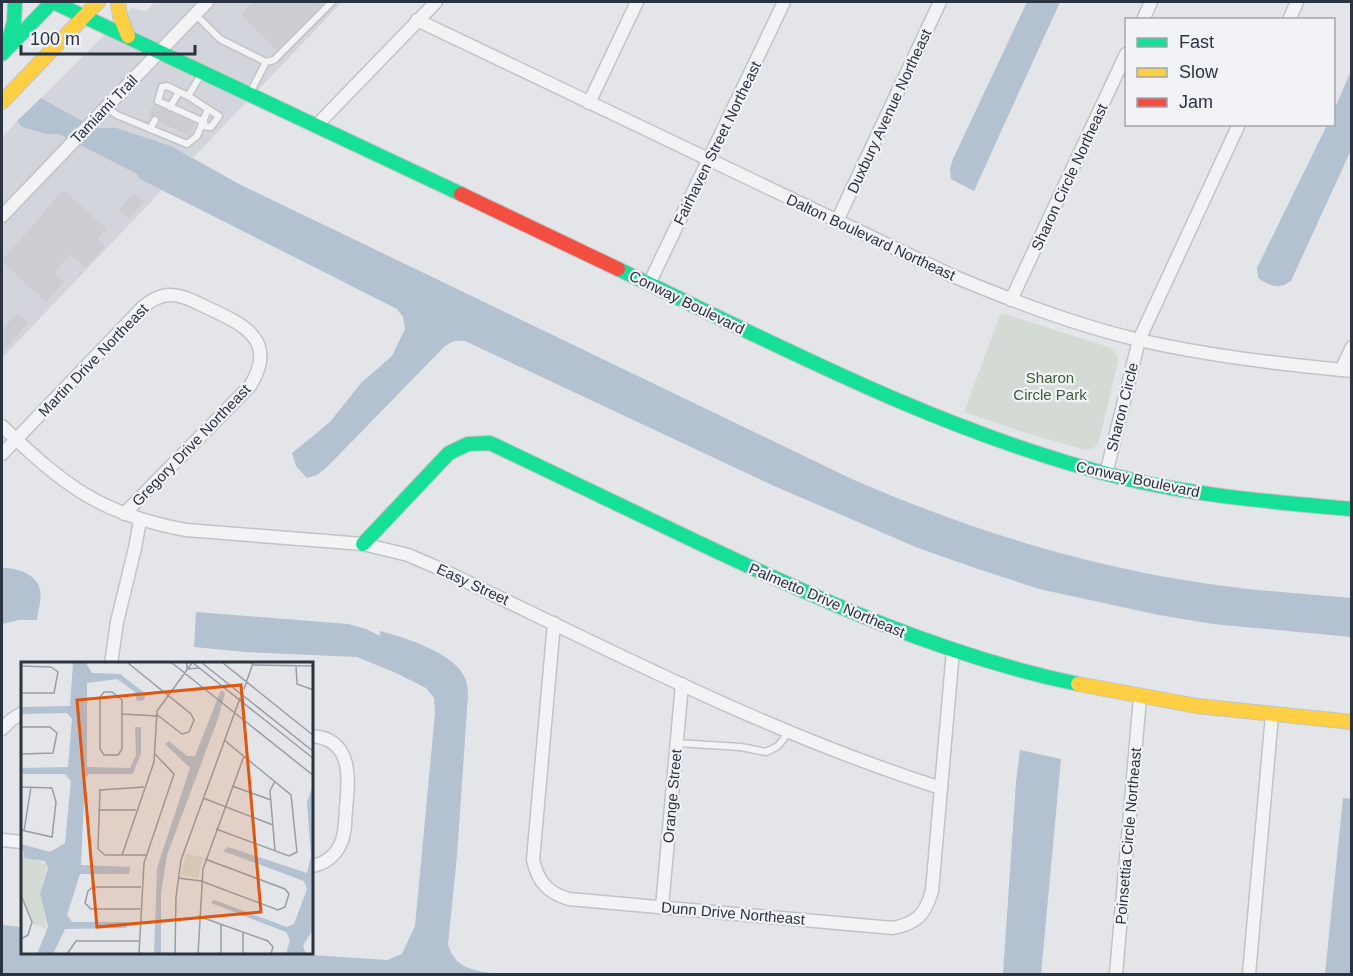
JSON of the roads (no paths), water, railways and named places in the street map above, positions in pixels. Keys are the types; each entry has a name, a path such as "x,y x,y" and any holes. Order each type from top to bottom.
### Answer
{"street":[{"path":"4,52 15,22 15,2"},
{"path":"4,52 53,2"},
{"name":"Conway Boulevard","path":"53,2 250,93 886,397 945,422 1025,451 1106,474 1221,496 1352,509"},
{"path":"2,102 98,2"},
{"path":"118,2 120,16 128,36"},
{"name":"Tamiami Trail","path":"2,216 207,2"},
{"path":"317,125 435,2"},
{"path":"589,103 638,2"},
{"name":"Fairhaven Street Northeast","path":"649,284 784,2"},
{"name":"Duxbury Avenue Northeast","path":"837,221 940,2"},
{"path":"1144,18 1151,2"},
{"path":"1290,18 1297,2"},
{"name":"Dalton Boulevard Northeast","path":"417,20 953,276 1011,300 1064,319 1138,340 1241,360 1346,370"},
{"name":"Sharon Circle Northeast","path":"1011,300 1125,56"},
{"path":"1138,340 1238,126"},
{"name":"Martin Drive Northeast","path":"2,454 142,307 154,298 168,295 183,296 197,303"},
{"name":"Gregory Drive Northeast","path":"124,514 250,386 259,372 260,350 250,331 238,322 197,303"},
{"name":"Sharon Circle","path":"1106,474 1138,340"},
{"path":"1346,370 1352,347"},
{"name":"Easy Street","path":"2,426 56,477 88,498 124,514 140,520 186,530 363,544 422,560 788,733 843,755 941,788"},
{"name":"Palmetto Drive Northeast","path":"363,544 449,453 462,445 476,441 490,443 798,590 881,625 953,650 1049,678 1140,697 1272,715 1352,722"},
{"name":"Gregory Drive Northeast","path":"111,662 117,622 140,520"},
{"name":"Dunn Drive Northeast","path":"554,623 533,860 536,874 544,887 556,895 569,899 893,928 907,925 919,917 928,905 932,891 953,650"},
{"name":"Orange Street","path":"662,907 682,684"},
{"name":"Poinsettia Circle Northeast","path":"1116,975 1140,697"},
{"path":"2,729 21,715"},
{"path":"1249,975 1272,715"},
{"path":"314,737 331,742 341,752 348,765 349,779 344,832 340,845 332,857 314,866"},
{"path":"2,840 21,842"}],"lane":[{"path":"195,14 220,39 266,62 274,60 332,2"},
{"path":"250,93 266,62"},
{"path":"188,96 203,71"},
{"path":"167,86 188,96 219,116 211,127 158,101 162,87 167,86"},
{"path":"166,106 179,92"},
{"path":"106,108 117,115 187,144 197,136 208,109"},
{"path":"150,129 155,120"},
{"path":"174,138 178,131"},
{"path":"676,743 741,747 766,752 777,746 788,733"}],"water":[{"path":"1027,2 1060,2 974,191 951,179 950,169"},
{"path":"1351,71 1351,150 1291,281 1278,286 1271,285 1258,278 1257,268 1327,126 1335,126 1335,108"},
{"path":"41,98 95,128 117,128 171,146 239,184 854,480 894,497 975,527 1099,563 1205,583 1351,598 1351,637 1213,624 1159,615 1039,589 978,569 918,548 772,485 465,341 454,341 445,346 327,467 317,475 307,478 296,466 292,453 330,422 361,383 392,356 405,329 403,317 397,309 140,179 137,174 59,134 46,134 22,127 17,121"},
{"path":"4,568 26,573 38,584 41,597 37,620 19,620 2,624 2,570"},
{"path":"196,612 348,624 380,636 380,631 402,637 427,647 450,660 458,668 466,681 468,695 457,856 448,944 457,960 470,969 505,974 2,974 2,925 21,927 21,955 311,955 387,960 402,954 415,926 435,713 434,698 426,688 357,657 245,652 194,647"},
{"path":"1020,750 1061,759 1041,974 1003,974"},
{"path":"1343,798 1352,799 1351,974 1325,974"}],"park label":[{"name":"Sharon Circle Park","path":"1050,386"}]}
